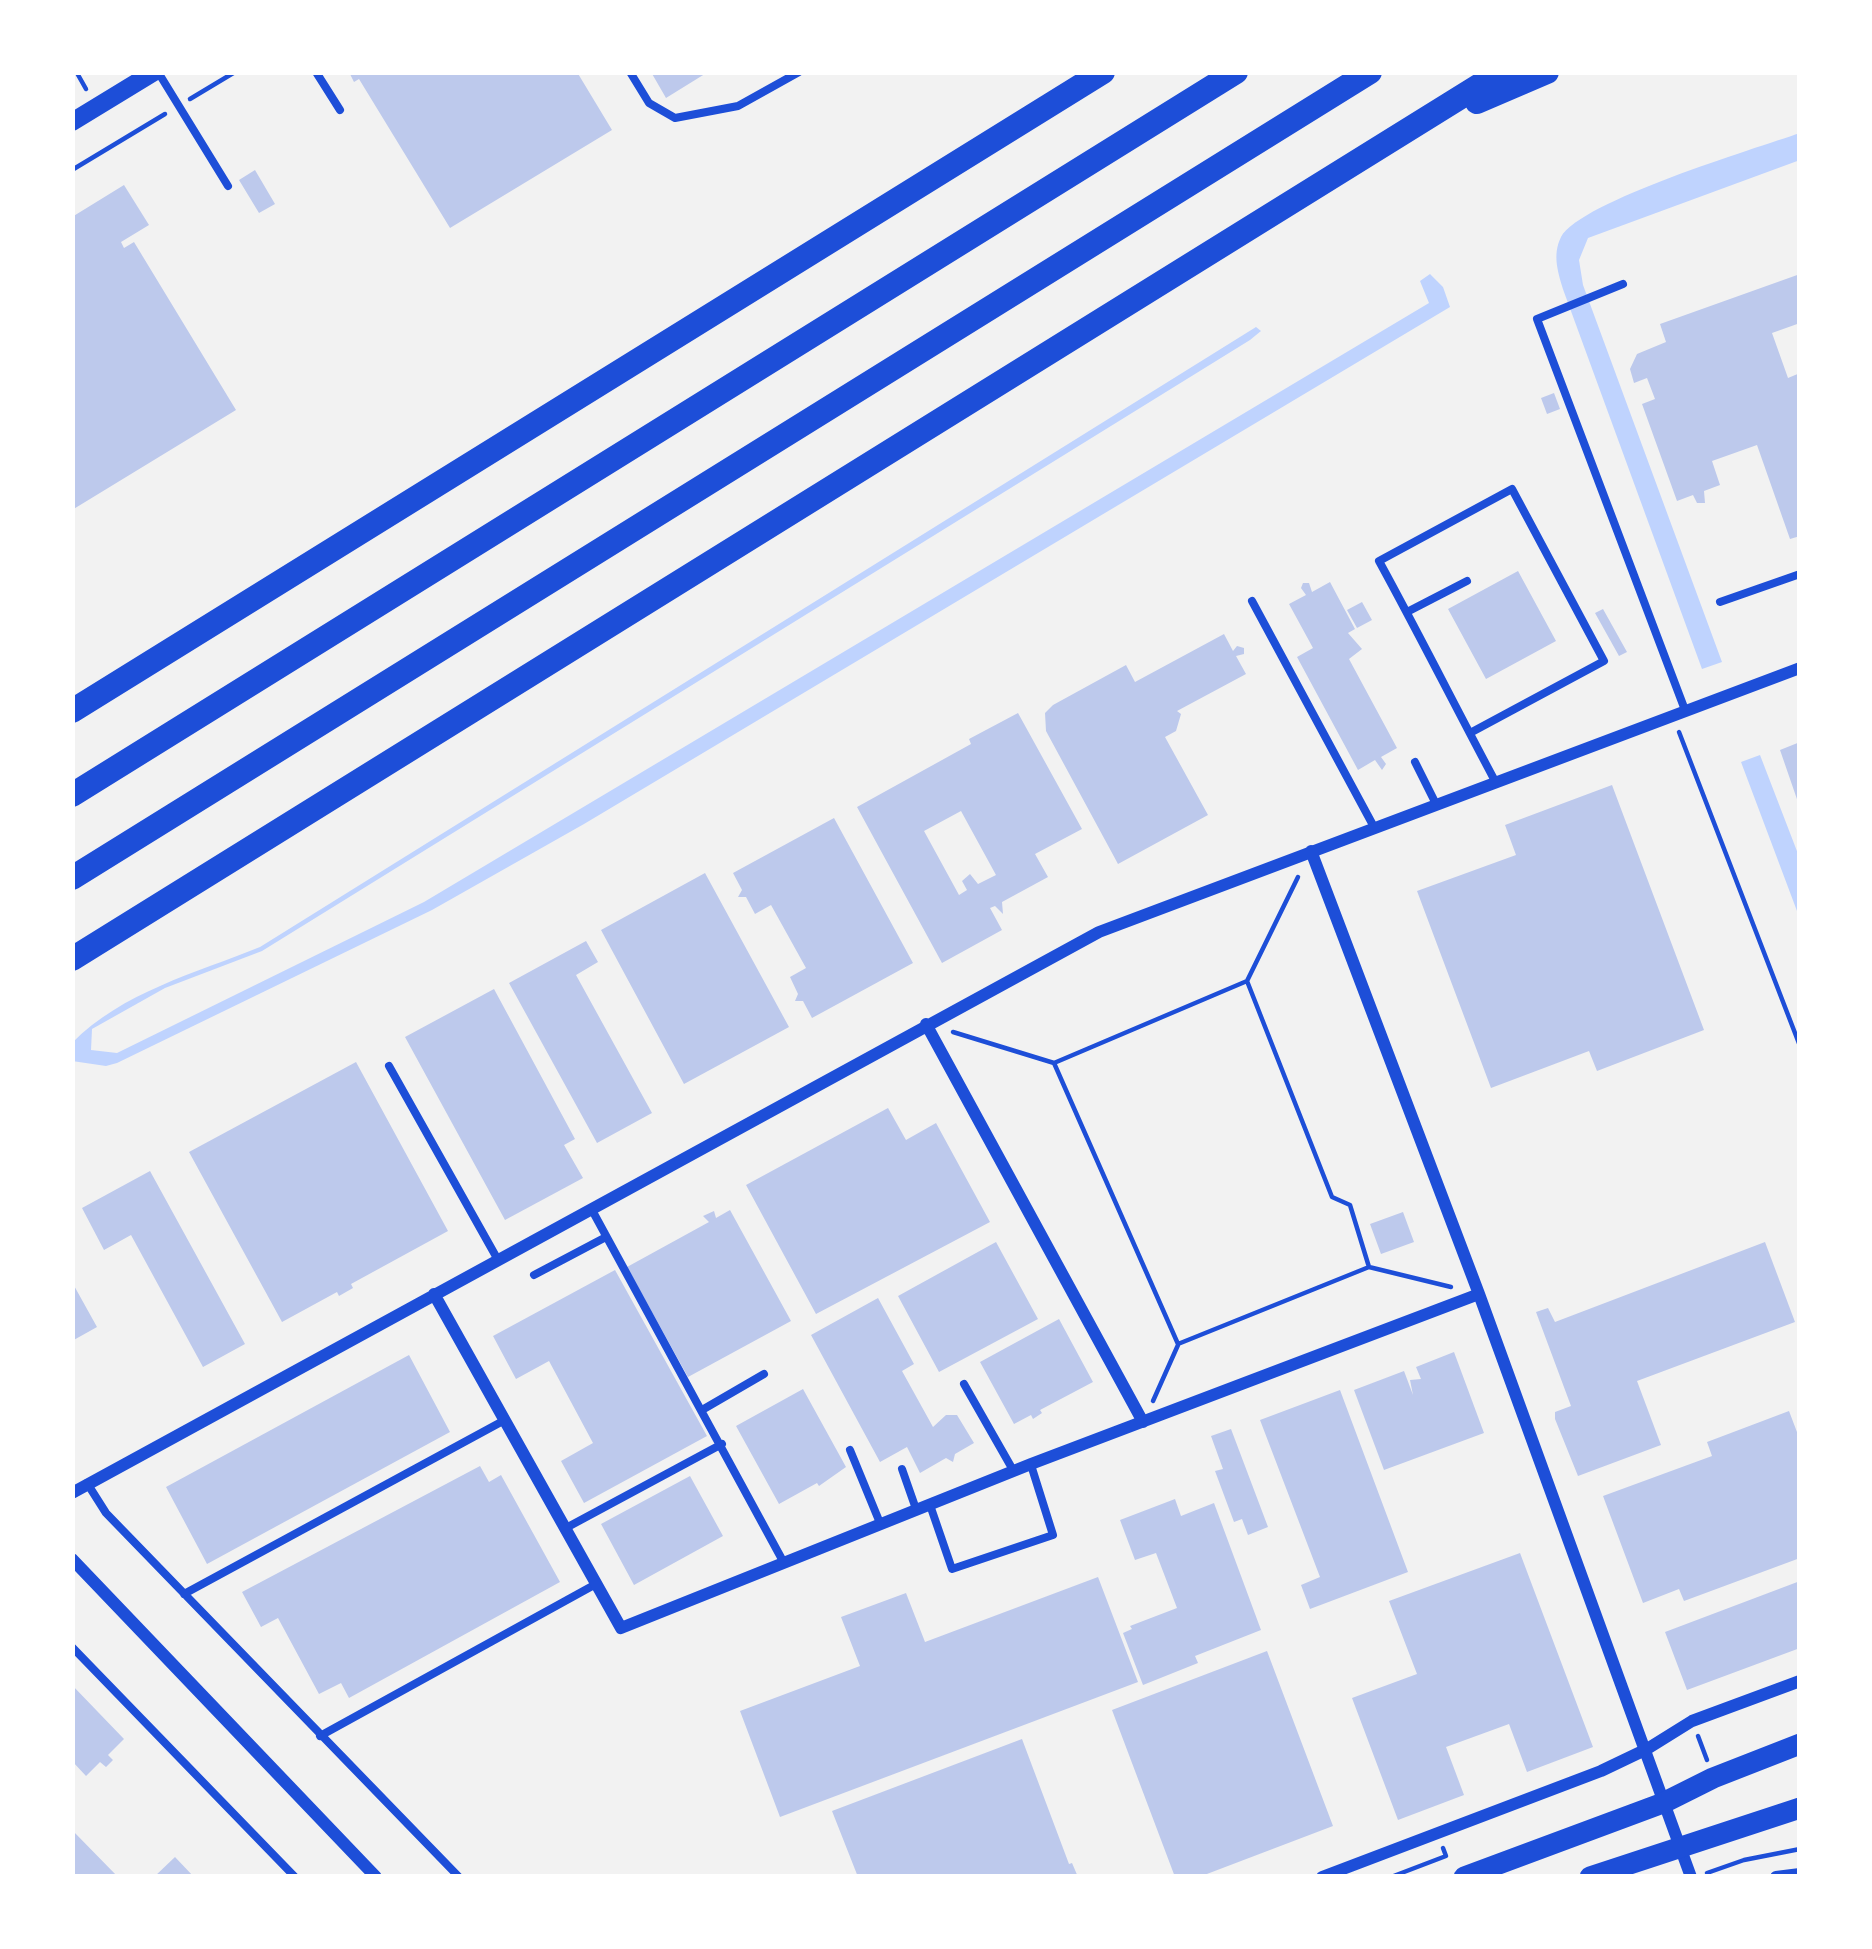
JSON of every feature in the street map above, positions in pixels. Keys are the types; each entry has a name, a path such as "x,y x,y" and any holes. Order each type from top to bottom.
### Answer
{"highway":[{"path":"72,711 1103,72"},
{"path":"72,795 1236,72"},
{"path":"72,878 1370,72"},
{"path":"72,959 1501,72"},
{"path":"1403,133 1547,72"}],"main road":[{"path":"1464,1877 1664,1803 1800,1744"},
{"path":"1590,1877 1678,1846 1798,1816"}],"street":[{"path":"72,122 156,72"},
{"path":"77,1487 1099,932 1800,668"},
{"path":"1312,851 1693,1877"},
{"path":"926,1024 1143,1422"},
{"path":"434,1294 621,1628 1030,1464 1479,1294"},
{"path":"72,1559 376,1877"},
{"path":"1322,1877 1601,1771 1693,1720 1800,1681"},
{"path":"1776,1877 1800,1874"}],"lane":[{"path":"156,72 228,186"},
{"path":"316,72 340,110"},
{"path":"630,72 650,103 676,118 738,106 799,72"},
{"path":"1623,284 1537,319 1679,712"},
{"path":"1470,733 1604,661 1512,489 1379,561 1495,781"},
{"path":"1720,602 1800,574"},
{"path":"1407,612 1467,581"},
{"path":"1252,601 1374,827"},
{"path":"1415,762 1436,804"},
{"path":"389,1066 498,1259"},
{"path":"592,1208 784,1563"},
{"path":"534,1275 606,1237"},
{"path":"703,1410 764,1375"},
{"path":"964,1384 1013,1472"},
{"path":"184,1594 505,1420"},
{"path":"564,1529 722,1444"},
{"path":"850,1450 881,1525"},
{"path":"902,1469 952,1569 1053,1535 1030,1464"},
{"path":"77,1487 459,1877"},
{"path":"320,1736 596,1584"},
{"path":"72,1647 295,1877"}],"path":[{"path":"72,170 235,72"},
{"path":"1679,712 1800,1046"},
{"path":"926,1024 1054,1064 1247,981 1312,851"},
{"path":"1247,981 1332,1197 1350,1204 1369,1267"},
{"path":"1054,1064 1178,1344"},
{"path":"1143,1422 1178,1344 1369,1267 1479,1294"},
{"path":"1391,1877 1446,1856 1442,1844"},
{"path":"1693,1877 1800,1849"}],"water":[{"path":"1800,133 1800,160 1588,238 1579,260 1583,285 1722,662 1702,669 1564,292 1557,251 1561,237 1575,223 1600,208"},
{"path":"1430,274 1443,287 1450,307 584,824 432,910 117,1063 72,1061 72,1043 113,1010 260,947 1256,327 1261,331 1250,340 262,951 165,988 92,1029 91,1050 117,1053 424,902 1429,303 1420,281"},
{"path":"1760,755 1800,859 1800,919 1741,762"}],"building":[{"path":"349,72 577,72 612,130 450,228 359,79 354,82"},
{"path":"651,72 708,72 666,98"},
{"path":"255,170 275,204 259,213 239,180"},
{"path":"124,185 149,225 121,242 124,248 134,242 236,410 72,510 72,217"},
{"path":"1800,274 1800,323 1772,333 1788,378 1800,373 1800,536 1790,539 1757,445 1712,461 1720,485 1704,491 1705,503 1697,503 1693,495 1677,501 1642,404 1655,399 1647,378 1634,383 1630,369 1637,354 1666,342 1660,324"},
{"path":"1554,393 1560,409 1547,414 1541,398"},
{"path":"1518,571 1556,641 1486,679 1448,609"},
{"path":"1330,582 1355,629 1348,633 1362,649 1349,659 1397,748 1381,757 1386,764 1382,770 1375,760 1358,770 1297,657 1313,648 1289,604 1306,595 1303,583 1309,583 1312,592"},
{"path":"1362,602 1372,620 1357,628 1347,610"},
{"path":"1603,609 1627,652 1619,656 1595,613"},
{"path":"1224,634 1233,651 1237,646 1244,648 1244,654 1236,656 1246,674 1177,711 1181,714 1176,731 1165,737 1208,815 1118,864 1046,731 1045,713 1126,665 1135,682"},
{"path":"1018,713 1082,829 1035,854 1048,877 1002,902 1003,914 995,906 990,908 1002,930 942,963 857,807 971,744 969,739","holes":["961,811 996,875 978,884 970,874 962,881 967,890 959,895 924,831"]},
{"path":"1800,742 1800,805 1799,805 1780,750"},
{"path":"1612,785 1704,1030 1597,1071 1589,1051 1491,1088 1417,891 1516,855 1505,825"},
{"path":"834,818 913,963 812,1018 803,1001 795,1001 798,994 790,977 806,968 771,905 755,914 746,897 738,897 742,890 733,873"},
{"path":"705,873 789,1027 684,1084 601,930"},
{"path":"586,941 598,962 576,975 652,1113 597,1143 509,983"},
{"path":"494,989 575,1139 564,1145 583,1178 505,1220 405,1037"},
{"path":"356,1062 448,1231 351,1284 353,1288 339,1296 337,1292 282,1322 189,1152"},
{"path":"888,1108 906,1140 936,1123 990,1222 816,1314 746,1185"},
{"path":"150,1171 245,1344 203,1367 131,1235 104,1250 82,1208"},
{"path":"730,1210 791,1321 688,1377 627,1267 709,1222 703,1216 714,1211 716,1218"},
{"path":"1403,1212 1414,1242 1381,1254 1370,1224"},
{"path":"996,1242 1038,1319 939,1372 898,1296"},
{"path":"1765,1242 1795,1322 1637,1381 1661,1445 1578,1476 1555,1419 1555,1412 1571,1406 1536,1312 1548,1308 1555,1322"},
{"path":"615,1270 707,1436 584,1503 561,1461 593,1443 549,1361 516,1379 493,1336"},
{"path":"72,1282 97,1327 72,1341"},
{"path":"878,1298 914,1364 902,1371 933,1427 946,1415 957,1415 974,1443 955,1454 953,1462 946,1458 920,1473 907,1447 880,1462 811,1335"},
{"path":"1059,1319 1093,1382 1040,1410 1033,1419 1031,1415 1014,1424 980,1362"},
{"path":"1454,1352 1484,1433 1384,1470 1354,1390 1404,1371 1413,1395 1410,1380 1421,1379 1416,1367"},
{"path":"409,1355 450,1432 207,1564 166,1487"},
{"path":"803,1389 846,1467 779,1504 736,1426"},
{"path":"1340,1390 1408,1572 1310,1609 1301,1585 1320,1577 1260,1420"},
{"path":"1789,1411 1800,1440 1800,1558 1684,1601 1679,1589 1643,1603 1603,1496 1712,1456 1707,1442"},
{"path":"1231,1429 1268,1527 1248,1535 1242,1519 1234,1522 1215,1471 1223,1469 1211,1436"},
{"path":"480,1466 489,1482 501,1475 560,1582 349,1698 341,1683 319,1694 278,1618 261,1627 242,1592"},
{"path":"690,1476 723,1536 634,1585 601,1524"},
{"path":"1175,1499 1181,1516 1214,1503 1261,1630 1195,1656 1198,1663 1143,1685 1123,1633 1177,1608 1156,1553 1135,1560 1120,1520"},
{"path":"1520,1553 1593,1747 1527,1772 1509,1724 1446,1747 1464,1795 1398,1820 1352,1698 1417,1674 1389,1601"},
{"path":"1098,1577 1138,1682 780,1817 740,1711 860,1666 841,1617 906,1593 925,1642"},
{"path":"1800,1581 1800,1648 1687,1690 1665,1632"},
{"path":"1267,1651 1333,1826 1199,1877 1175,1877 1112,1710"},
{"path":"72,1685 124,1739 108,1755 113,1760 106,1767 100,1762 86,1776 72,1761"},
{"path":"1022,1739 1078,1877 858,1877 832,1811"},
{"path":"74,1832 118,1877 72,1877"},
{"path":"175,1857 194,1877 154,1877"}]}
